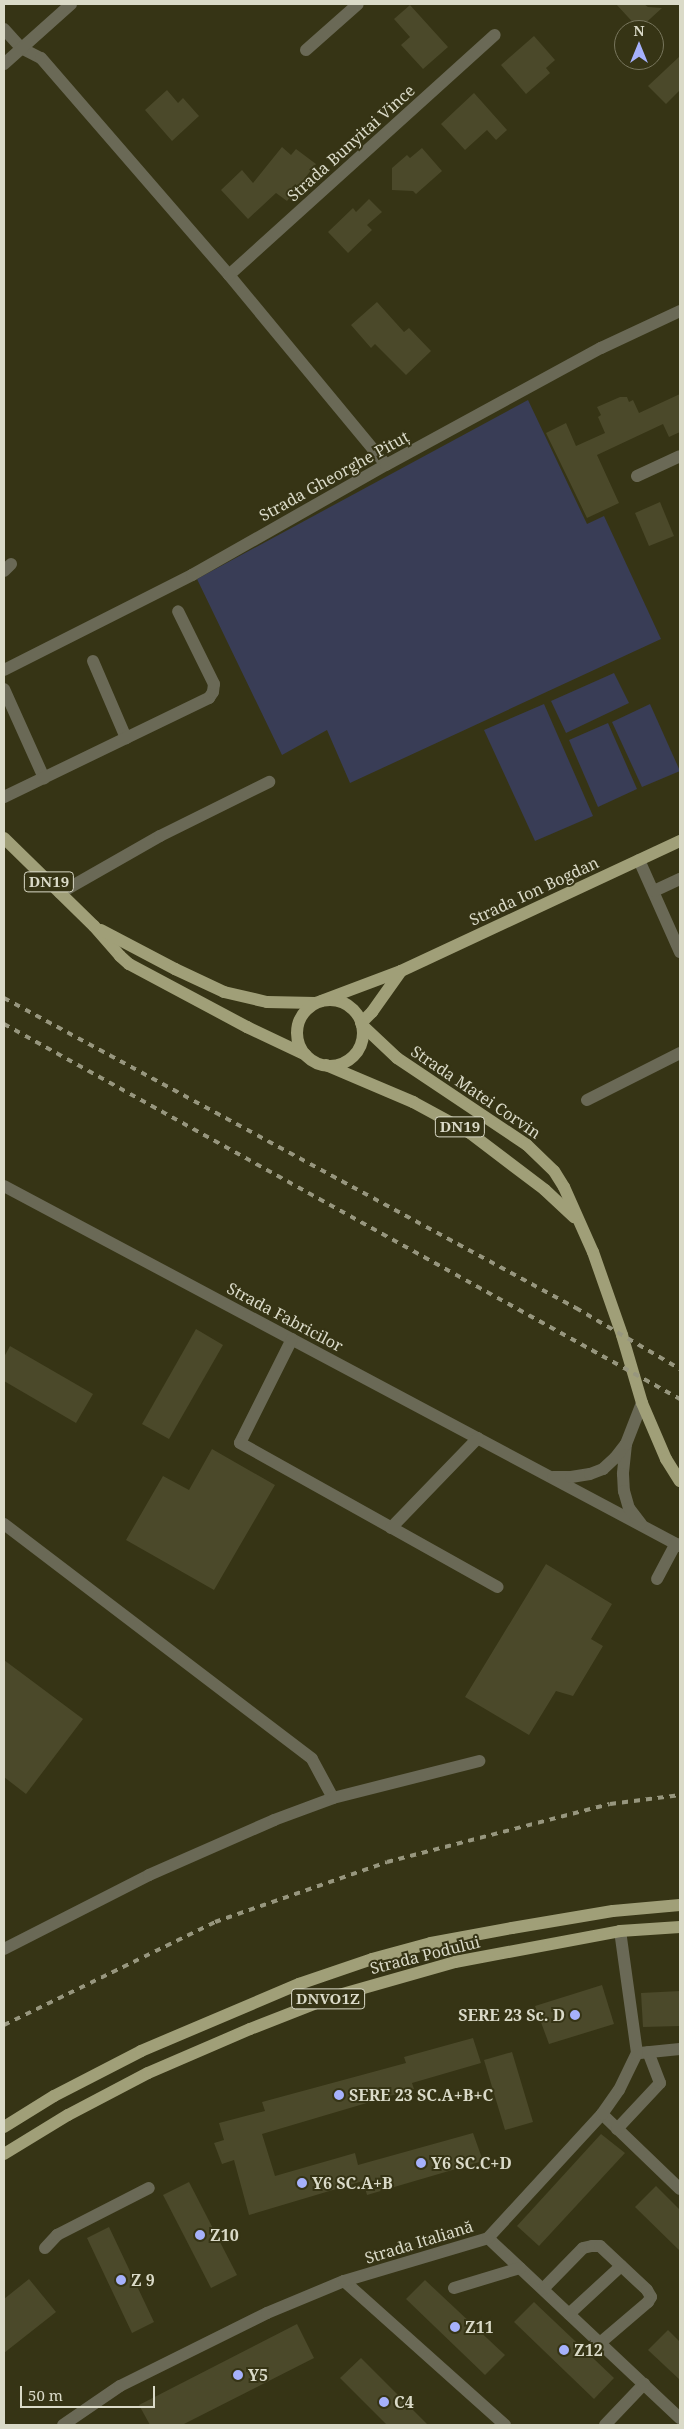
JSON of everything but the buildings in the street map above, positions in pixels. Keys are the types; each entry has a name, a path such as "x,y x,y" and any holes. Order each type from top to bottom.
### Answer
{"main road":[{"name":"DN19","path":"4,838 94,926 120,956 150,976 306,1055 315,1062 326,1065"},
{"name":"Strada Ion Bogdan","path":"318,1002 401,972 680,841"},
{"name":"DN19","path":"94,926 175,969 224,992 267,1002 341,1002 350,1006 362,1024"},
{"name":"Strada Ion Bogdan","path":"362,1024 401,972"},
{"path":"306,1055 300,1046 297,1035 298,1024 303,1014 318,1002"},
{"path":"326,1065 336,1065 353,1056 362,1039 362,1024"},
{"name":"Strada Matei Corvin","path":"362,1024 397,1058 527,1145 544,1160 564,1187 576,1218 593,1252 625,1343 642,1403 666,1459 680,1481"},
{"name":"Strada Matei Corvin","path":"326,1065 413,1102 470,1133 545,1190 576,1218"},
{"name":"Strada Podului","path":"4,2127 54,2096 141,2050 299,1984 372,1960 431,1943 512,1928 613,1911 680,1905"},
{"name":"Strada Podului","path":"4,2154 68,2115 148,2073 250,2029 332,1997 455,1962 620,1931 680,1927"}],"street":[{"path":"4,64 71,4"},
{"path":"306,50 358,4"},
{"path":"4,29 21,48 42,58 229,275 386,464"},
{"name":"Strada Bunyitai Vince","path":"229,275 495,36"},
{"name":"Strada Gheorghe Pituț","path":"4,670 192,575 386,464 601,348 680,311"},
{"path":"638,476 680,456"},
{"path":"5,794 44,778 209,698 213,692 214,684 178,611"},
{"path":"93,662 126,738"},
{"path":"4,689 44,778"},
{"path":"60,893 160,836 269,782"},
{"path":"639,860 680,952"},
{"path":"654,891 680,879"},
{"path":"587,1100 680,1053"},
{"name":"Strada Fabricilor","path":"4,1186 678,1545"},
{"path":"292,1339 240,1443 498,1587"},
{"name":"Strada Fabricilor","path":"550,1477 571,1477 590,1474 603,1469 626,1444 642,1403"},
{"path":"391,1528 478,1438"},
{"path":"626,1444 623,1474 624,1491 629,1508 643,1528"},
{"path":"4,1524 312,1759 333,1798"},
{"path":"657,1579 678,1545"},
{"path":"4,1949 149,1875 274,1820 333,1798 479,1761"},
{"path":"617,2129 660,2083 643,2053 620,1931"},
{"path":"643,2053 680,2048"},
{"name":"Strada Italiană","path":"63,2425 120,2386 266,2313 344,2281 488,2238 602,2114 643,2053"},
{"path":"602,2114 680,2188"},
{"path":"45,2248 57,2236 149,2188"},
{"path":"488,2238 680,2418"},
{"path":"543,2289 584,2248 600,2246 647,2290 651,2297 600,2343"},
{"path":"569,2314 621,2266"},
{"path":"454,2288 520,2268"},
{"path":"344,2281 505,2425"},
{"path":"605,2425 644,2384"}],"shaded area":[{"path":"528,400 587,524 604,516 661,639 350,783 327,730 282,755 197,579"},
{"path":"614,673 629,703 566,733 551,701"},
{"path":"544,704 593,816 535,841 484,730"},
{"path":"650,704 680,771 642,787 612,722"},
{"path":"608,723 637,789 598,807 569,740"}],"railway":[{"path":"4,998 576,1308 680,1369"},
{"path":"4,1024 680,1399"},
{"path":"4,2025 215,1922 387,1862 610,1804 680,1795"}],"place":[{"name":"SERE 23 Sc. D","path":"575,2015"},
{"name":"SERE 23 SC.A+B+C","path":"339,2095"},
{"name":"Y6 SC.C+D","path":"421,2163"},
{"name":"Y6 SC.A+B","path":"302,2183"},
{"name":"Z10","path":"200,2235"},
{"name":"Z 9","path":"121,2280"},
{"name":"Z11","path":"455,2327"},
{"name":"Z12","path":"564,2350"},
{"name":"Y5","path":"238,2375"},
{"name":"C4","path":"384,2402"}]}
